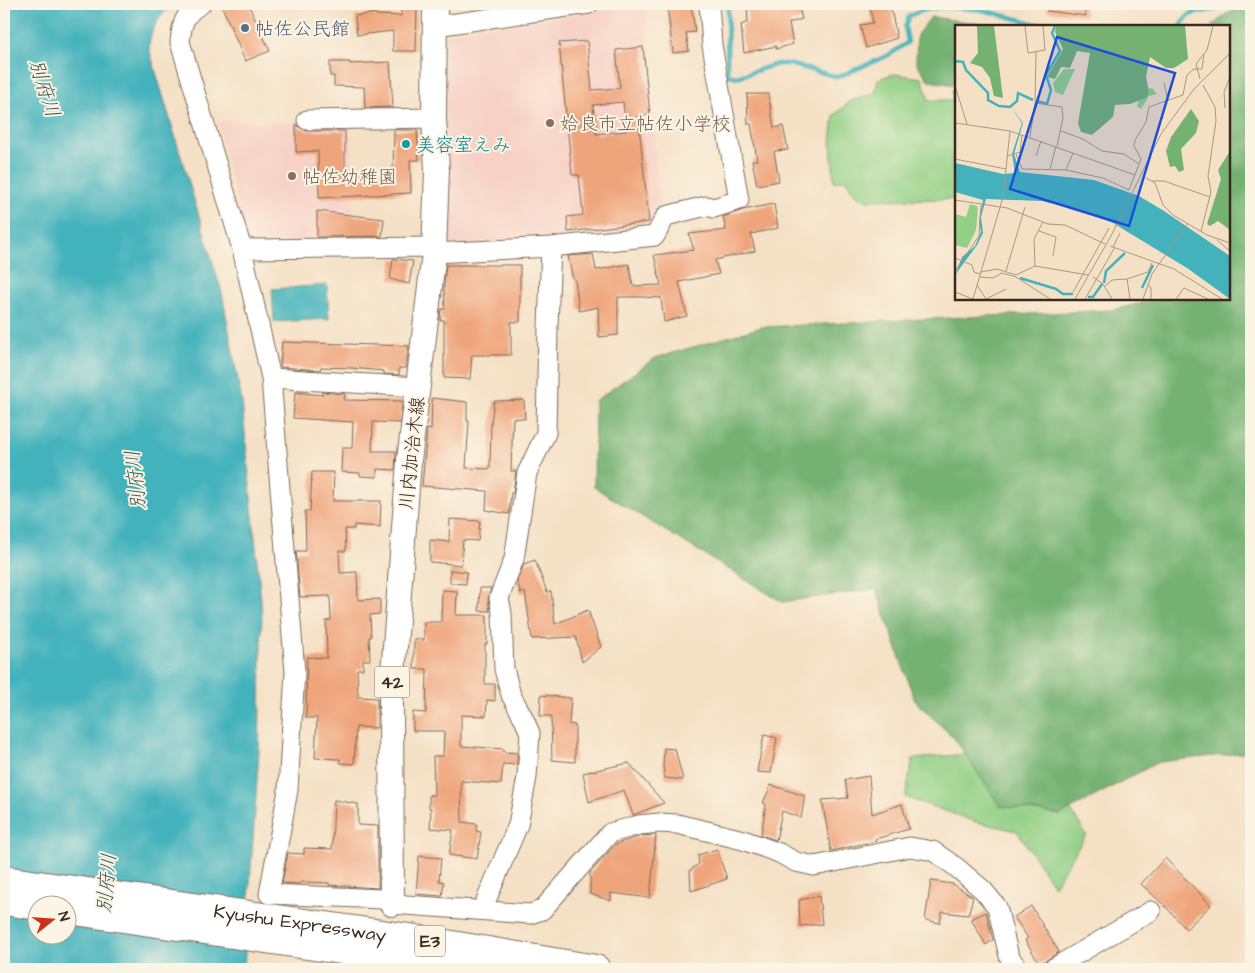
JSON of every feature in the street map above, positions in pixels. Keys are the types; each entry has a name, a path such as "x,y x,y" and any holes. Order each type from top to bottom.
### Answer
{"highway":[{"name":"Kyushu Expressway","path":"4,880 472,969"},
{"path":"4,901 28,905"},
{"name":"Kyushu Expressway","path":"78,911 263,928 410,938 596,969"}],"main road":[{"name":"川内加治木線","path":"392,904 391,700 409,461 434,250 437,169 434,118 435,15"}],"street":[{"path":"201,4 192,9 182,22 180,42 242,249 271,378 295,672 288,790 269,894 382,899 392,904 530,914 542,910 610,833 639,825 677,824 712,832 743,840 779,853 796,862 814,866 910,847 933,851 956,867 983,890 997,907 1009,956 1018,969"},
{"path":"435,15 589,4"},
{"path":"242,249 434,250 552,248 655,236 666,216 706,206 714,208 739,200 712,46 709,4"},
{"path":"307,120 434,118"},
{"path":"482,910 518,826 526,776 530,733 511,695 504,669 502,613 499,598 514,559 527,474 546,433 552,248"},
{"path":"271,378 418,387"},
{"path":"1052,969 1151,911"}],"shaded area":[{"name":"姶良市立帖佐小学校","path":"645,4 660,213 655,228 446,249 445,34"},
{"name":"帖佐幼稚園","path":"217,122 351,122 354,229 350,239 247,243"}],"green space":[{"path":"1240,4 1251,4 1251,752 1158,762 1060,815 1000,806 954,738 915,701 876,589 782,602 594,487 595,401 655,358 762,327 1113,310 1154,300 1230,300 1230,25 1212,25"},
{"path":"931,17 993,25 955,25 955,85 929,81 916,62 917,35"},
{"path":"894,74 922,78 929,100 953,100 952,90 955,89 955,199 865,200 855,194 845,179 834,182 831,143 834,115 851,101 875,93 878,79"},
{"path":"999,751 1042,763 1086,835 1054,886 1017,831 976,822 905,797 913,759"}],"water":[{"name":"別府川","path":"4,4 175,4 156,23 149,49 222,293 242,402 262,611 259,751 244,969 4,969"},
{"path":"327,285 329,319 274,322 272,289"}],"building":[{"name":"帖佐公民館","path":"221,4 248,4 270,51 245,61"},
{"path":"401,4 417,4 416,51 393,51 393,31 357,35 355,16 376,13 376,15 401,16"},
{"path":"691,4 695,32 686,33 689,51 673,53 667,5"},
{"path":"798,4 802,19 789,23 793,44 776,49 776,46 744,53 741,25 748,22 747,5"},
{"path":"869,4 890,4 897,38 866,48 860,25 873,23"},
{"path":"1048,4 1083,4 1086,16 1047,11"},
{"path":"587,41 592,90 620,88 616,50 643,47 650,115 638,116 649,222 568,232 567,217 583,215 579,175 572,175 559,43","holes":["623,102 626,131 596,134 593,105"]},
{"path":"330,62 350,62 350,64 390,62 393,107 365,108 364,87 334,86 334,76 330,76"},
{"path":"747,94 768,94 774,128 783,126 788,150 774,151 779,181 757,185 752,160 757,160 751,124 748,124"},
{"path":"296,125 307,131 345,131 345,172 393,170 394,130 417,130 419,160 410,160 411,193 319,198 318,151 296,152"},
{"path":"774,204 778,228 751,234 755,251 715,260 719,274 679,282 687,316 664,322 661,298 618,297 618,335 599,337 598,307 579,311 575,279 573,279 568,256 593,254 596,270 629,264 633,286 661,285 654,255 694,250 689,234 726,230 723,217 743,210"},
{"path":"317,211 384,219 382,236 317,237"},
{"path":"393,259 413,261 409,284 390,279"},
{"path":"446,265 520,265 520,322 511,322 511,355 472,355 470,379 444,378 444,320 440,320 441,309 445,309 444,282"},
{"path":"282,342 409,346 406,368 399,368 399,375 384,374 384,371 351,368 321,367 320,370 280,367"},
{"path":"295,392 322,395 323,392 345,394 344,400 402,401 400,423 373,422 372,451 396,451 395,470 377,469 377,477 360,476 360,473 341,472 342,448 352,448 353,422 293,418"},
{"path":"432,398 467,402 467,421 469,421 466,468 490,469 491,422 494,401 524,400 525,419 513,418 511,471 516,471 509,514 486,510 487,491 422,486 427,429 431,430"},
{"path":"312,472 334,472 333,501 381,501 380,527 354,525 354,529 345,529 346,551 339,551 340,573 357,572 358,600 380,599 380,614 370,615 370,660 363,660 363,669 357,669 358,697 377,698 377,728 356,727 354,764 340,763 340,759 315,758 317,718 306,718 307,657 327,658 326,621 331,620 330,596 300,597 296,551 306,551 305,511 310,511"},
{"path":"450,519 480,521 478,541 463,540 461,565 430,562 430,540 449,542"},
{"path":"535,560 547,592 551,591 555,624 588,610 601,647 582,662 576,637 532,639 525,592 521,594 517,581 524,564"},
{"path":"450,570 467,572 466,584 450,583"},
{"path":"480,588 491,588 488,600 490,611 479,611"},
{"path":"442,590 457,591 456,615 487,615 485,684 495,684 495,701 487,700 486,716 461,715 461,746 504,749 504,752 517,753 517,765 503,764 501,784 461,781 462,822 477,824 476,831 481,832 477,859 449,855 453,830 430,828 431,808 429,808 429,795 434,795 433,756 443,756 444,731 413,731 413,712 426,713 427,669 414,669 414,639 424,640 424,622 441,622"},
{"path":"541,695 571,698 569,724 575,725 575,762 552,760 551,716 540,716"},
{"path":"764,735 777,738 771,773 757,772"},
{"path":"664,748 675,749 683,780 665,778 663,766"},
{"path":"629,763 664,803 633,815 624,790 589,802 583,773"},
{"path":"869,776 872,814 902,804 909,829 875,839 876,841 831,851 822,800 848,798 845,780"},
{"path":"771,785 805,796 801,818 782,811 776,840 761,835 766,804 763,803"},
{"path":"334,800 358,804 358,825 378,826 378,888 329,885 329,883 282,883 288,853 304,854 304,848 332,849"},
{"path":"656,835 650,898 611,893 611,901 590,894 590,873 616,844 641,836"},
{"path":"717,849 727,879 691,891 690,870 699,864 698,855"},
{"path":"419,856 441,858 439,881 444,882 442,896 416,894"},
{"path":"1165,858 1211,905 1186,929 1141,884"},
{"path":"931,881 953,884 973,897 968,915 942,912 940,923 925,920"},
{"path":"819,896 822,924 800,926 799,900"},
{"path":"1031,906 1059,952 1040,964 1025,940 1028,938 1014,917"},
{"path":"986,912 993,940 986,945 971,919"}],"waterway":[{"path":"728,4 727,68 728,75 737,77 777,64 789,64 838,77 889,55 908,42 905,27 909,16 924,10 942,7 982,10 1042,25"},
{"path":"1182,25 1191,14 1215,10 1225,4"},
{"path":"1086,25 1098,25"}],"place":[{"name":"帖佐公民館","path":"245,28"},
{"name":"姶良市立帖佐小学校","path":"550,123"},
{"name":"美容室えみ","path":"406,144"},
{"name":"帖佐幼稚園","path":"292,176"}]}
